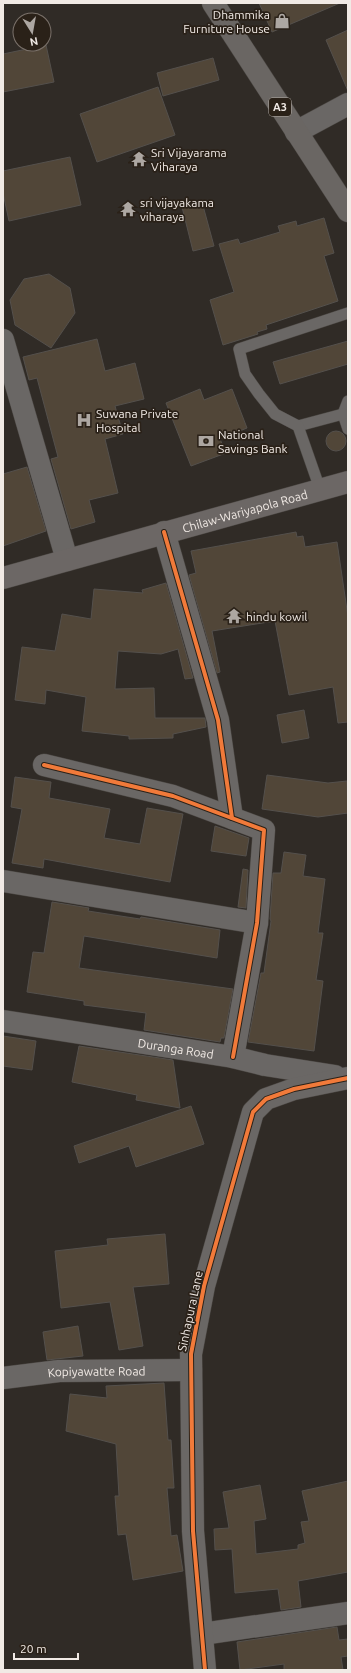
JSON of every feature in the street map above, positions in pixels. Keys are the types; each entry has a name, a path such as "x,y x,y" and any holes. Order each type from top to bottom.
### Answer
{"highway":[{"name":"A3","path":"213,3 347,208"}],"main road":[{"name":"Chilaw-Wariyapola Road","path":"3,578 348,482"}],"street":[{"path":"296,132 348,104"},
{"path":"3,340 68,560"},
{"path":"164,532 218,720 232,818"},
{"path":"44,765 173,796 264,830 257,923 233,1057"},
{"path":"3,881 257,923"},
{"name":"Duranga Road","path":"3,1021 233,1057 265,1065 348,1078"},
{"name":"Sinhapura Lane","path":"205,1670 193,1531 191,1370 191,1354 204,1286 253,1112 266,1099 294,1090 348,1078"},
{"name":"Kopiyawatte Road","path":"3,1378 59,1371 191,1370"},
{"path":"202,1634 348,1613"}],"lane":[{"path":"343,414 298,426 275,414 259,394 246,374 239,349 348,313"},
{"path":"348,401 343,414 348,429"},
{"path":"298,426 320,489"}],"building":[{"name":"Dhammika Furniture House","path":"259,3 340,3 272,32"},
{"path":"348,30 348,91 326,40"},
{"path":"13,52 48,52 54,82 3,92 3,54"},
{"path":"213,58 219,80 163,96 157,73"},
{"path":"158,87 175,135 97,162 80,114"},
{"path":"70,157 81,205 9,221 3,193 3,171"},
{"path":"202,202 214,246 193,251 182,207"},
{"path":"324,218 334,253 324,256 338,301 266,325 267,329 257,332 258,334 223,345 210,300 234,292 219,244 238,239 240,244 280,232 278,226 296,221 297,226"},
{"path":"49,274 70,288 75,313 51,348 15,325 10,300 24,279"},
{"path":"97,339 105,371 135,363 144,399 115,406 123,434 105,439 118,493 89,500 95,522 71,529 51,459 58,457 37,378 29,380 23,357"},
{"path":"348,341 348,364 280,384 273,362"},
{"path":"200,389 204,400 232,389 247,428 220,439 226,453 191,466 166,403"},
{"path":"332,431 340,431 346,437 346,445 340,451 332,451 326,445 326,437"},
{"path":"27,467 46,531 3,546 3,474"},
{"path":"296,532 297,537 303,536 305,547 337,542 348,617 348,722 338,723 333,687 289,695 275,621 212,631 220,672 217,673 189,575 196,573 191,551"},
{"path":"166,583 193,678 185,679 178,649 161,654 118,651 115,689 154,688 155,718 205,718 206,727 173,734 173,738 129,739 129,736 82,731 86,697 46,690 45,704 15,700 22,647 55,651 62,614 91,619 94,589 143,593 142,590"},
{"path":"304,710 309,738 282,743 277,715"},
{"path":"267,775 328,783 347,781 348,813 318,817 262,809"},
{"path":"15,777 51,782 49,798 110,809 104,838 140,844 147,808 183,814 170,882 44,859 43,868 12,863 22,809 11,807"},
{"path":"215,826 249,838 246,856 211,851"},
{"path":"284,852 306,855 303,876 325,879 318,933 323,933 316,980 323,981 314,1051 248,1042 261,973 264,973 271,921 273,873 281,873"},
{"path":"243,869 248,870 246,908 238,907"},
{"path":"52,902 89,908 88,911 140,919 141,917 220,930 217,958 84,936 79,968 233,989 224,1038 221,1038 220,1042 144,1030 146,1013 84,1005 84,1001 27,992 33,952 44,953"},
{"path":"3,1036 36,1041 32,1070 3,1066"},
{"path":"79,1046 173,1060 180,1108 136,1100 137,1095 72,1082"},
{"path":"191,1106 204,1144 136,1167 129,1146 79,1163 74,1146"},
{"path":"165,1234 169,1284 133,1287 143,1346 119,1350 110,1302 61,1308 55,1251 108,1245 107,1239"},
{"path":"78,1326 83,1356 47,1360 43,1332"},
{"path":"164,1383 168,1440 171,1440 174,1488 167,1488 171,1536 177,1535 183,1571 133,1580 126,1534 118,1535 115,1496 119,1496 116,1444 66,1431 70,1394 107,1398 106,1386"},
{"path":"348,1481 348,1572 298,1581 301,1607 281,1610 278,1589 235,1593 232,1549 215,1550 214,1529 229,1528 223,1492 260,1485 266,1519 254,1521 256,1554 298,1549 298,1545 305,1543 301,1522 309,1521 302,1491"},
{"path":"337,1627 339,1640 348,1639 348,1656 341,1657 343,1670 284,1670 284,1664 240,1670 237,1642"}],"cycle path":[{"path":"164,532 218,720 232,818"},
{"path":"44,765 173,796 264,830 257,923 233,1057"},
{"path":"205,1670 193,1531 191,1354 204,1286 253,1112 266,1099 294,1089 348,1078"}],"place":[{"name":"Dhammika Furniture House","path":"282,21"},
{"name":"Sri Vijayarama Viharaya","path":"139,159"},
{"name":"sri vijayakama viharaya","path":"128,209"},
{"name":"Suwana Private Hospital","path":"84,420"},
{"name":"National Savings Bank","path":"206,441"},
{"name":"hindu kowil","path":"234,616"}]}
